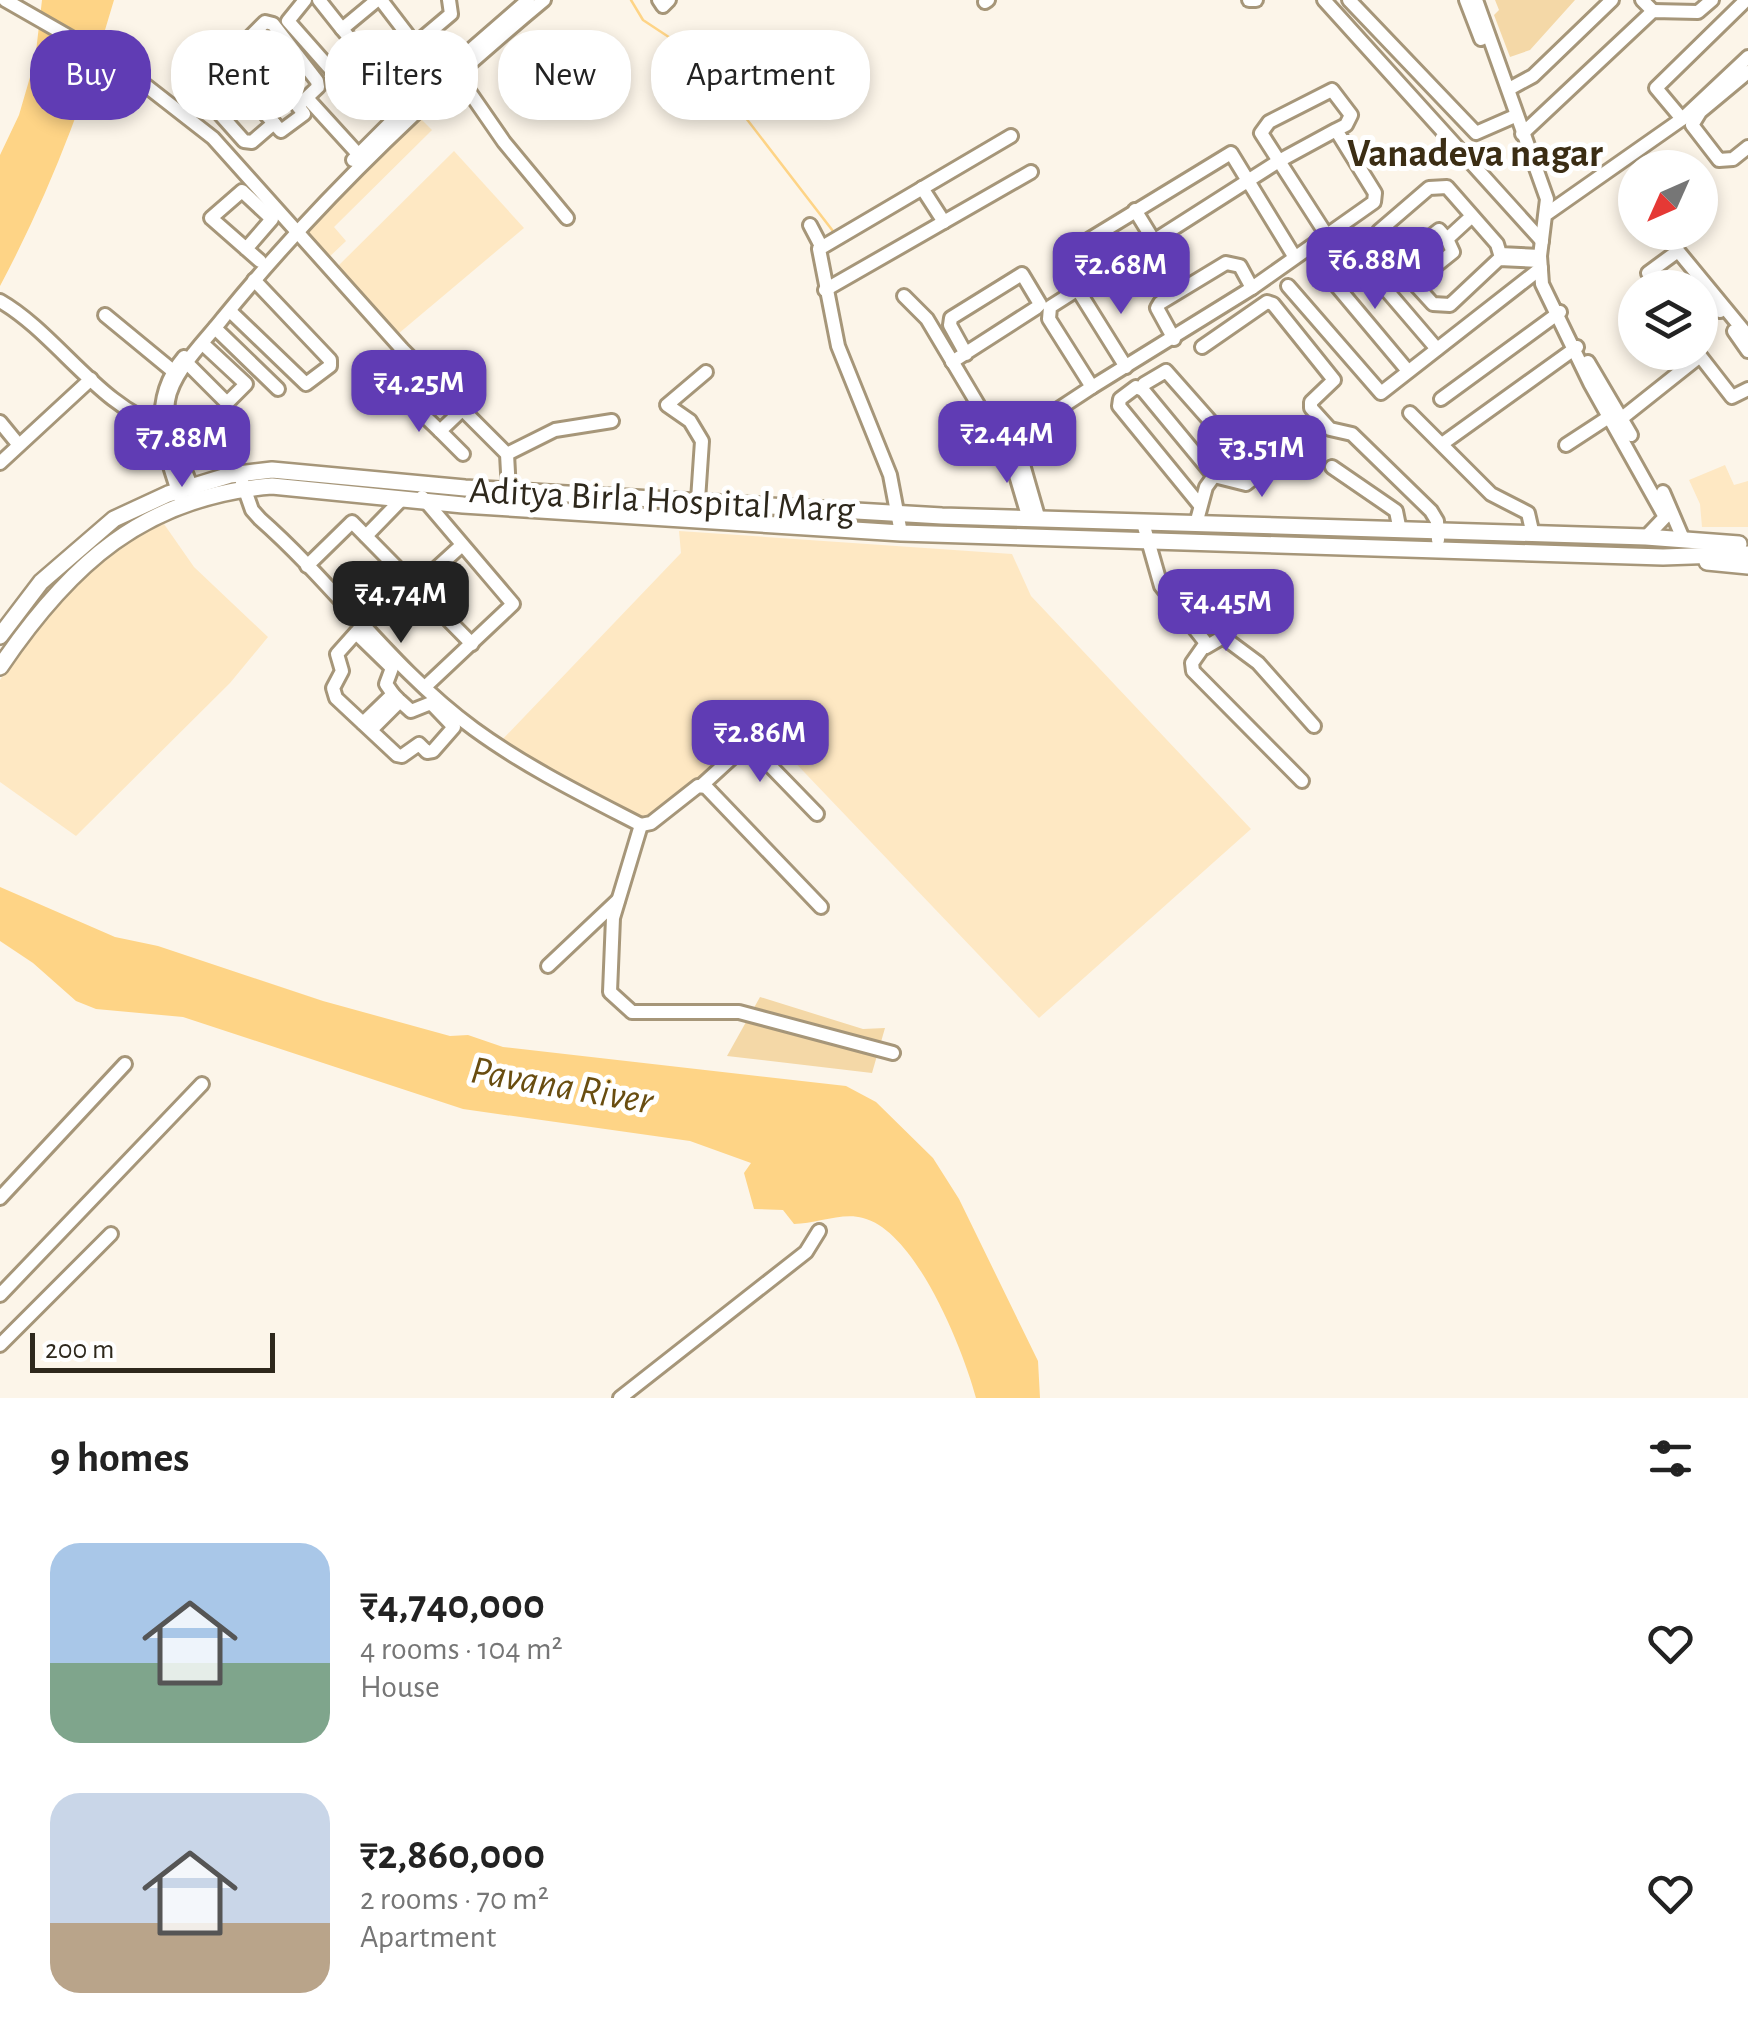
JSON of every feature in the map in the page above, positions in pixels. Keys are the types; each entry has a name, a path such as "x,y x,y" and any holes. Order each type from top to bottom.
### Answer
{"main road":[{"name":"Aditya Birla Hospital Marg","path":"0,636 27,597 94,533 136,507 241,481 308,470 509,491 897,513 1400,531 1438,540 1663,557 1681,546"},
{"name":"Aditya Birla Hospital Marg","path":"0,667 40,608 96,553 212,480 421,501 902,533 1148,540 1438,540 1534,535 1646,537 1681,546"},
{"path":"672,498 672,516"},
{"path":"799,506 799,525"},
{"path":"1681,546 1748,541"},
{"path":"1681,546 1748,554"},
{"path":"1681,546 1748,566"}],"street":[{"path":"5,0 122,66 213,138 507,454 509,491"},
{"path":"305,0 288,21 325,63"},
{"path":"319,0 342,29 379,0 406,30"},
{"path":"388,0 409,30"},
{"path":"432,30 452,14 449,0"},
{"path":"478,48 528,0"},
{"path":"478,53 544,0"},
{"path":"658,0 663,6 670,0"},
{"path":"1324,0 1542,241"},
{"path":"1349,0 1476,133 1515,116"},
{"path":"1466,0 1502,92 1509,94"},
{"path":"1476,0 1542,183 1548,214 1542,241 1542,284 1672,509 1681,546"},
{"path":"1509,94 1612,0"},
{"path":"1642,0 1698,12 1712,0"},
{"path":"1682,119 1656,88 1746,0"},
{"path":"1522,134 1665,6"},
{"path":"257,30 265,22 278,30"},
{"path":"1548,214 1682,119 1748,57"},
{"path":"305,65 318,87 305,99"},
{"path":"1748,72 1700,112 1692,125 1719,160 1732,159 1748,147"},
{"path":"1092,388 1046,312 1248,180 1279,162 1336,130 1346,124 1350,114 1332,90 1262,127 1261,133 1279,162 1326,234"},
{"path":"305,103 358,154"},
{"path":"478,113 567,218"},
{"path":"226,120 244,141 252,142 274,123"},
{"path":"271,120 282,132 298,120"},
{"path":"165,426 169,396 215,328 293,227 358,154 398,120"},
{"path":"188,497 165,426 162,394 173,370 260,261 404,120"},
{"path":"1016,458 1006,446 1010,435 1013,439 1252,288 1376,198 1336,130"},
{"path":"820,246 1011,136"},
{"path":"1126,367 1063,266 1064,257 1135,210 1226,153 1234,156 1294,256"},
{"path":"826,290 1032,172"},
{"path":"922,188 944,222"},
{"path":"1429,188 1447,188 1500,254 1541,265 1499,260 1450,306 1432,304 1380,246 1379,231 1429,188"},
{"path":"246,249 272,220 242,191 210,218 246,249 260,261"},
{"path":"1135,210 1154,241"},
{"path":"1406,275 1429,256 1422,242 1436,229 1446,239 1472,216"},
{"path":"810,225 820,246 838,346 890,475 902,533"},
{"path":"1347,244 1437,348"},
{"path":"1652,270 1678,251 1694,270"},
{"path":"1174,338 1157,308 1160,303 1234,262 1252,288"},
{"path":"1288,286 1379,392 1541,265"},
{"path":"1325,272 1408,371"},
{"path":"952,362 966,354 1040,304 1022,274 951,318 950,326 966,354"},
{"path":"230,310 306,384 330,366 330,360 254,280"},
{"path":"904,296 922,311 1016,458 1034,519"},
{"path":"1718,300 1748,336"},
{"path":"0,302 24,315 91,379 165,426 180,455 199,477 212,480"},
{"path":"1202,347 1267,302 1273,304 1334,380 1311,402 1311,408 1330,429 1352,434 1435,516 1438,540"},
{"path":"1718,308 1748,351"},
{"path":"1441,399 1558,313"},
{"path":"105,316 173,370"},
{"path":"215,328 278,389"},
{"path":"188,364 227,403 246,384 203,344"},
{"path":"1442,444 1576,348"},
{"path":"1566,445 1616,415 1676,370"},
{"path":"1711,370 1732,397 1748,389"},
{"path":"1144,384 1166,371 1227,440 1248,445 1267,464 1246,484 1214,476 1140,386 1120,400 1119,406 1200,504"},
{"path":"698,500 702,440 690,422 667,406 706,372"},
{"path":"0,463 91,379"},
{"path":"391,382 463,454"},
{"path":"414,405 436,382"},
{"path":"440,431 462,410"},
{"path":"1410,413 1490,494 1528,513 1534,535"},
{"path":"1616,415 1681,546"},
{"path":"507,454 556,430 612,421"},
{"path":"0,422 18,444"},
{"path":"180,455 188,497"},
{"path":"1332,466 1396,512 1400,531"},
{"path":"1196,524 1200,504 1214,476"},
{"path":"241,481 252,510 307,566 392,668 386,684 396,698 416,711 431,702 454,730 434,751 417,745 402,756 367,726 333,688 342,670 337,654 359,629"},
{"path":"424,484 421,501 514,604 426,686"},
{"path":"366,536 402,499"},
{"path":"1646,537 1665,517"},
{"path":"307,566 352,522 472,644"},
{"path":"1143,523 1160,586 1206,647"},
{"path":"416,588 462,546"},
{"path":"359,629 474,729 564,785 641,825 651,823 701,786 748,743 817,814"},
{"path":"1302,781 1193,672 1192,663 1206,647 1223,637 1242,656 1249,656 1314,726"},
{"path":"367,726 396,698"},
{"path":"701,786 821,907"},
{"path":"641,825 613,918 610,992 632,1012 739,1012 893,1053"},
{"path":"548,966 619,898"},
{"path":"0,1198 126,1064"},
{"path":"0,1294 202,1084"},
{"path":"620,1398 810,1248 819,1231"},
{"path":"0,1345 111,1234"}],"shaded area":[{"path":"1495,0 1575,0 1530,50 1510,57 1494,15 1499,10"},
{"path":"414,120 422,120 432,130 334,227 346,241 326,260 300,232"},
{"path":"454,151 524,228 398,334 336,268"},
{"path":"1725,465 1734,485 1748,481 1748,527 1702,527 1700,504 1689,480"},
{"path":"164,524 194,567 268,637 230,683 76,836 0,782 0,680 38,622 116,545"},
{"path":"679,531 1012,554 1031,596 1251,829 1039,1018 763,729 645,819 500,742 681,553"},
{"path":"760,997 863,1029 885,1028 872,1073 727,1056"}],"water":[{"path":"42,0 114,0 105,30 38,30"},
{"path":"30,77 30,120 74,120 34,217 0,286 0,155 19,115"},
{"name":"Pavana River","path":"0,887 115,937 158,946 323,1001 450,1036 468,1035 503,1047 846,1086 876,1102 933,1158 959,1199 1038,1361 1040,1398 976,1398 949,1323 934,1294 919,1268 883,1227 855,1217 794,1224 783,1210 754,1209 744,1173 751,1163 690,1141 463,1109 183,1017 96,1009 76,1001 33,963 0,941"}],"waterway":[{"path":"631,0 643,20 699,57 836,235"}],"district":[{"name":"Vanadeva nagar","path":"1475,152"}]}
